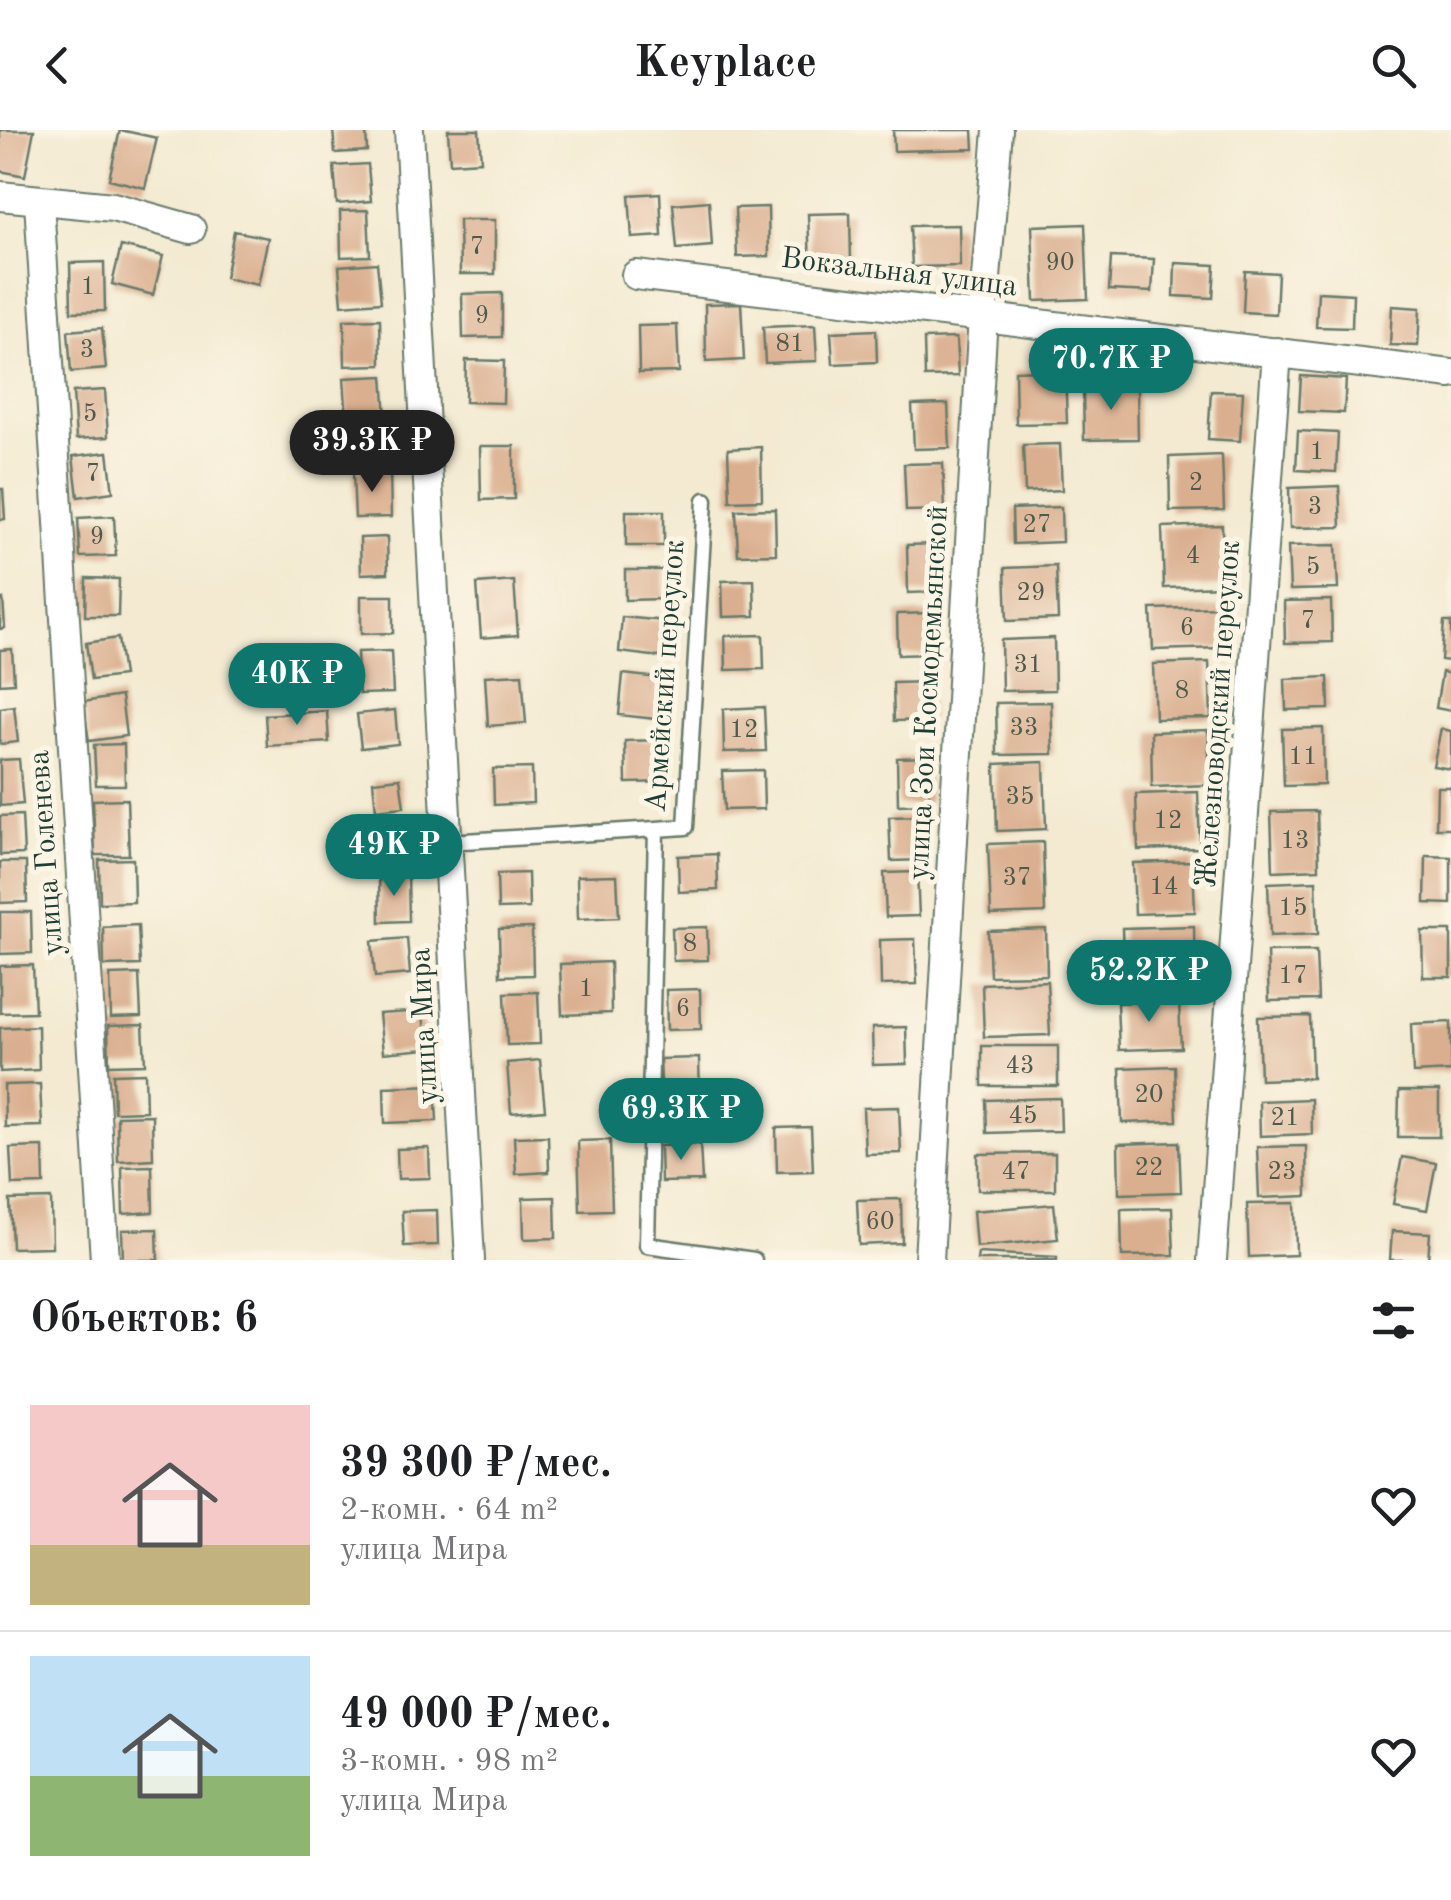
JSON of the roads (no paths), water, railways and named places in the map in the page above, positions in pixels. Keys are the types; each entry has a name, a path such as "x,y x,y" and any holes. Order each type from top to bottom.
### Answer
{"street":[{"name":"улица Мира","path":"409,130 470,1260"},
{"name":"улица Зои Космодемьянской","path":"929,1260 983,315 998,130"},
{"path":"0,196 113,207 192,228"},
{"name":"улица Голенева","path":"40,202 105,1260"},
{"name":"Вокзальная улица","path":"636,275 1451,374"},
{"name":"Железноводский переулок","path":"1212,1260 1277,352"}],"lane":[{"name":"Армейский переулок","path":"448,842 686,827 705,500"},
{"name":"Армейский переулок","path":"656,830 647,1245 754,1260"}]}
